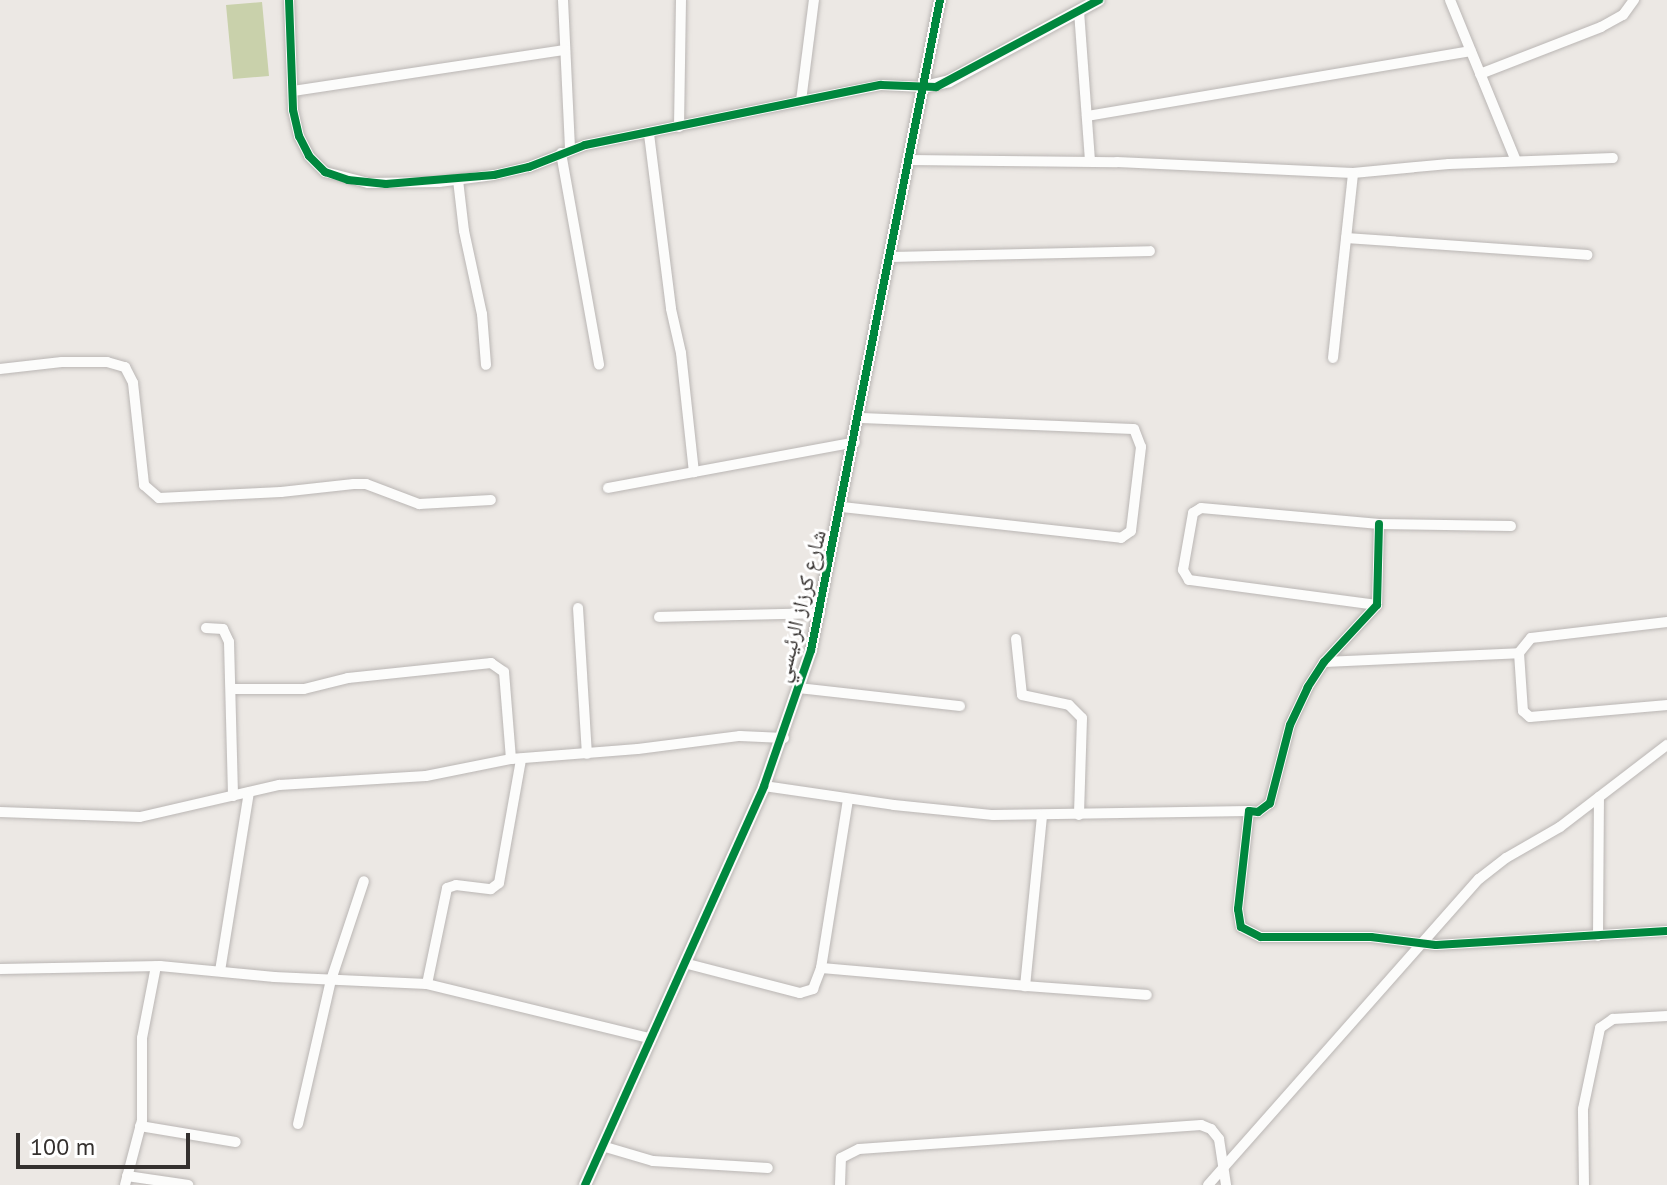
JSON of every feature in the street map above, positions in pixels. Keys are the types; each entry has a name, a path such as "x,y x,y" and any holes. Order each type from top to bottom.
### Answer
{"street":[{"path":"289,0 293,91 299,136 309,156 325,172 348,180 377,183 458,180 529,167 566,151 801,101 881,85 924,87 949,81 1099,0"},
{"path":"563,0 566,151 599,365"},
{"path":"679,127 681,0"},
{"path":"801,101 814,0"},
{"name":"شارع كرزاز الرئيسي","path":"585,1185 764,786 784,738 799,688 820,613 842,507 940,0"},
{"path":"1450,0 1516,161"},
{"path":"1480,74 1601,27 1623,15 1634,0"},
{"path":"1079,11 1090,161"},
{"path":"293,91 565,50"},
{"path":"1087,116 1471,51"},
{"path":"649,134 671,309 681,353 694,472"},
{"path":"909,160 1090,161 1353,173 1516,161 1613,158"},
{"path":"1333,358 1353,173"},
{"path":"458,180 464,231 482,314 486,365"},
{"path":"1346,238 1587,255"},
{"path":"891,257 1150,251"},
{"path":"0,369 62,362 107,362 125,367 133,383 144,485 159,498 366,484 405,502 419,504 491,500"},
{"path":"842,507 1121,538 1131,531 1141,447 1134,429 860,418"},
{"path":"608,488 855,442"},
{"path":"1377,605 1189,580 1183,570 1193,513 1197,509 1379,524 1511,526"},
{"path":"764,786 993,815 1258,812 1270,803 1290,725 1324,662 1377,605 1379,524"},
{"path":"578,608 587,754"},
{"path":"659,617 820,613"},
{"path":"1667,622 1531,638 1519,653 1523,711 1530,717 1667,705"},
{"path":"206,628 217,627 227,633 232,689 233,796"},
{"path":"1016,639 1022,695 1069,705 1082,718 1079,815"},
{"path":"1324,662 1519,653"},
{"path":"232,689 304,689 348,678 491,663 504,672 516,759 499,883 491,889 456,885 447,888 427,984"},
{"path":"799,688 960,706"},
{"path":"0,812 140,817 279,785 426,776 516,759 740,736 784,738"},
{"path":"1208,1185 1224,1163 1420,944 1493,867 1560,827 1666,746"},
{"path":"220,971 249,792"},
{"path":"1598,936 1599,797"},
{"path":"684,963 800,993 813,989 821,968 848,799"},
{"path":"1249,811 1238,922 1245,932 1261,937 1371,937 1420,944 1667,931"},
{"path":"1025,986 1042,816"},
{"path":"298,1124 331,980 364,881"},
{"path":"0,969 156,966 427,984 649,1038"},
{"path":"156,966 142,1038 140,1126 126,1181 188,1185"},
{"path":"821,968 1147,995"},
{"path":"1584,1185 1583,1109 1600,1028 1613,1019 1667,1016"},
{"path":"840,1185 841,1158 859,1149 1201,1125 1211,1129 1219,1139 1226,1185"},
{"path":"140,1126 236,1142"},
{"path":"602,1146 653,1161 768,1168"}],"green space":[{"path":"262,2 269,76 233,79 226,5"}],"cycle path":[{"path":"289,0 293,110 299,136 309,156 325,172 348,180 386,184 494,175 529,167 585,145 881,85 936,87 1099,0"},
{"path":"585,1185 764,786 811,650 940,0"},
{"path":"1379,524 1377,605 1324,662 1308,687 1290,725 1270,803 1258,812 1249,811 1238,909 1241,927 1261,937 1371,937 1436,945 1667,931"}]}
